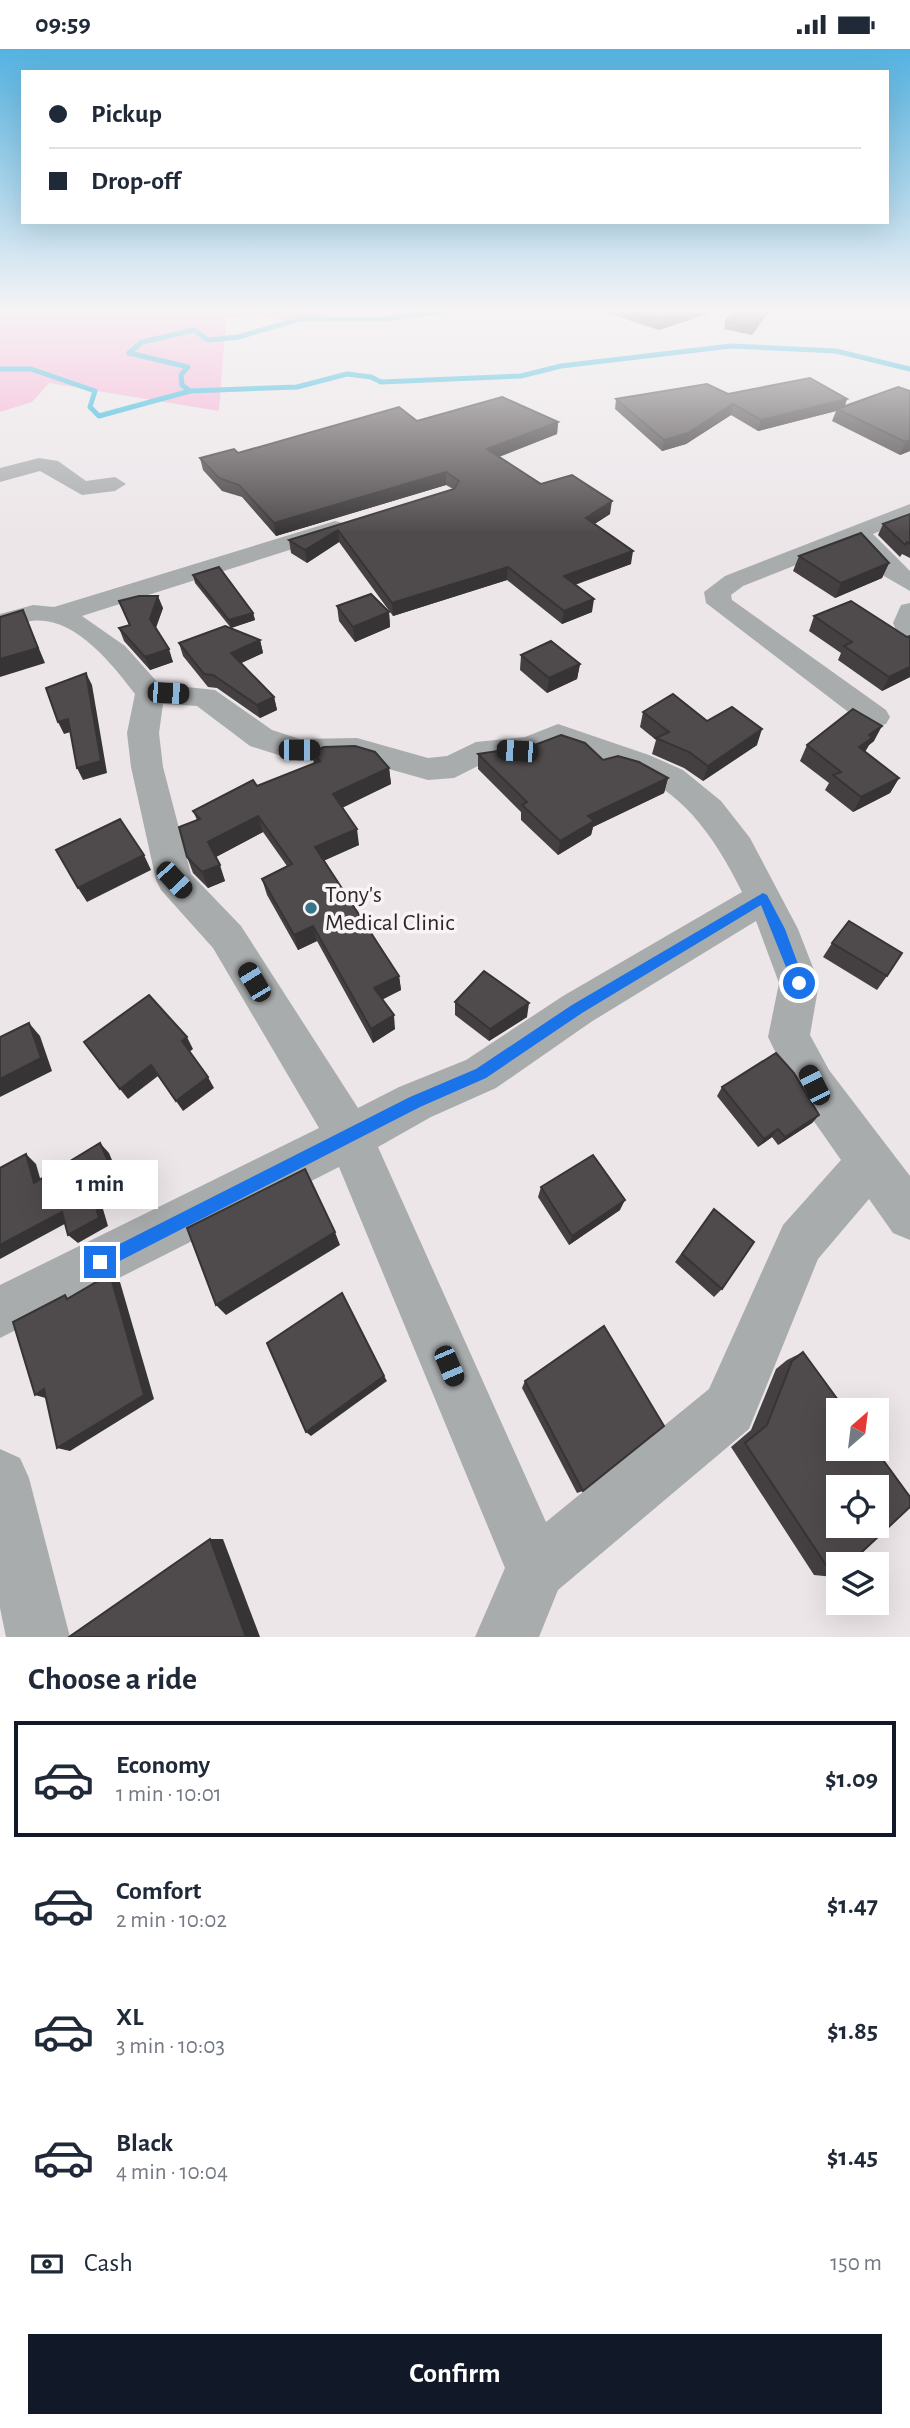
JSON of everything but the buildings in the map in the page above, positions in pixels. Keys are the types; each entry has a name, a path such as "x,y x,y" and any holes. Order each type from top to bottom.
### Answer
{"street":[{"path":"0,475 39,464 50,465 82,488 115,484"},
{"path":"876,716 719,603 717,592 734,581 860,534 910,511"},
{"path":"54,616 354,523"},
{"path":"860,534 893,571 910,583"},
{"path":"910,611 907,623 910,634"},
{"path":"0,622 34,612 54,616 80,627 120,654 150,693 143,733 147,767 174,880 227,937 350,1137 537,1569"},
{"path":"150,693 204,697 261,738 299,750 357,749 428,769 454,767 476,753 497,749 517,751 548,737 566,737 671,778 709,810 738,848 779,929 799,983 789,1037 814,1085 910,1216"},
{"path":"0,1312 415,1102 481,1073 577,1009 763,898"},
{"path":"507,1637 537,1569 729,1409 800,1242 870,1162"},
{"path":"0,1478 38,1637"}],"shaded area":[{"path":"0,385 47,385 32,402 0,412"},
{"path":"62,385 221,385 219,411"}],"waterway":[{"path":"78,385 95,391 90,407 99,416 190,391"},
{"path":"182,385 190,391"},
{"path":"190,391 304,385"}],"place":[{"name":"Tony's Medical Clinic","path":"311,908"}],"route":[{"path":"100,1262 415,1102 481,1073 577,1009 763,898 779,929 799,983"}]}
